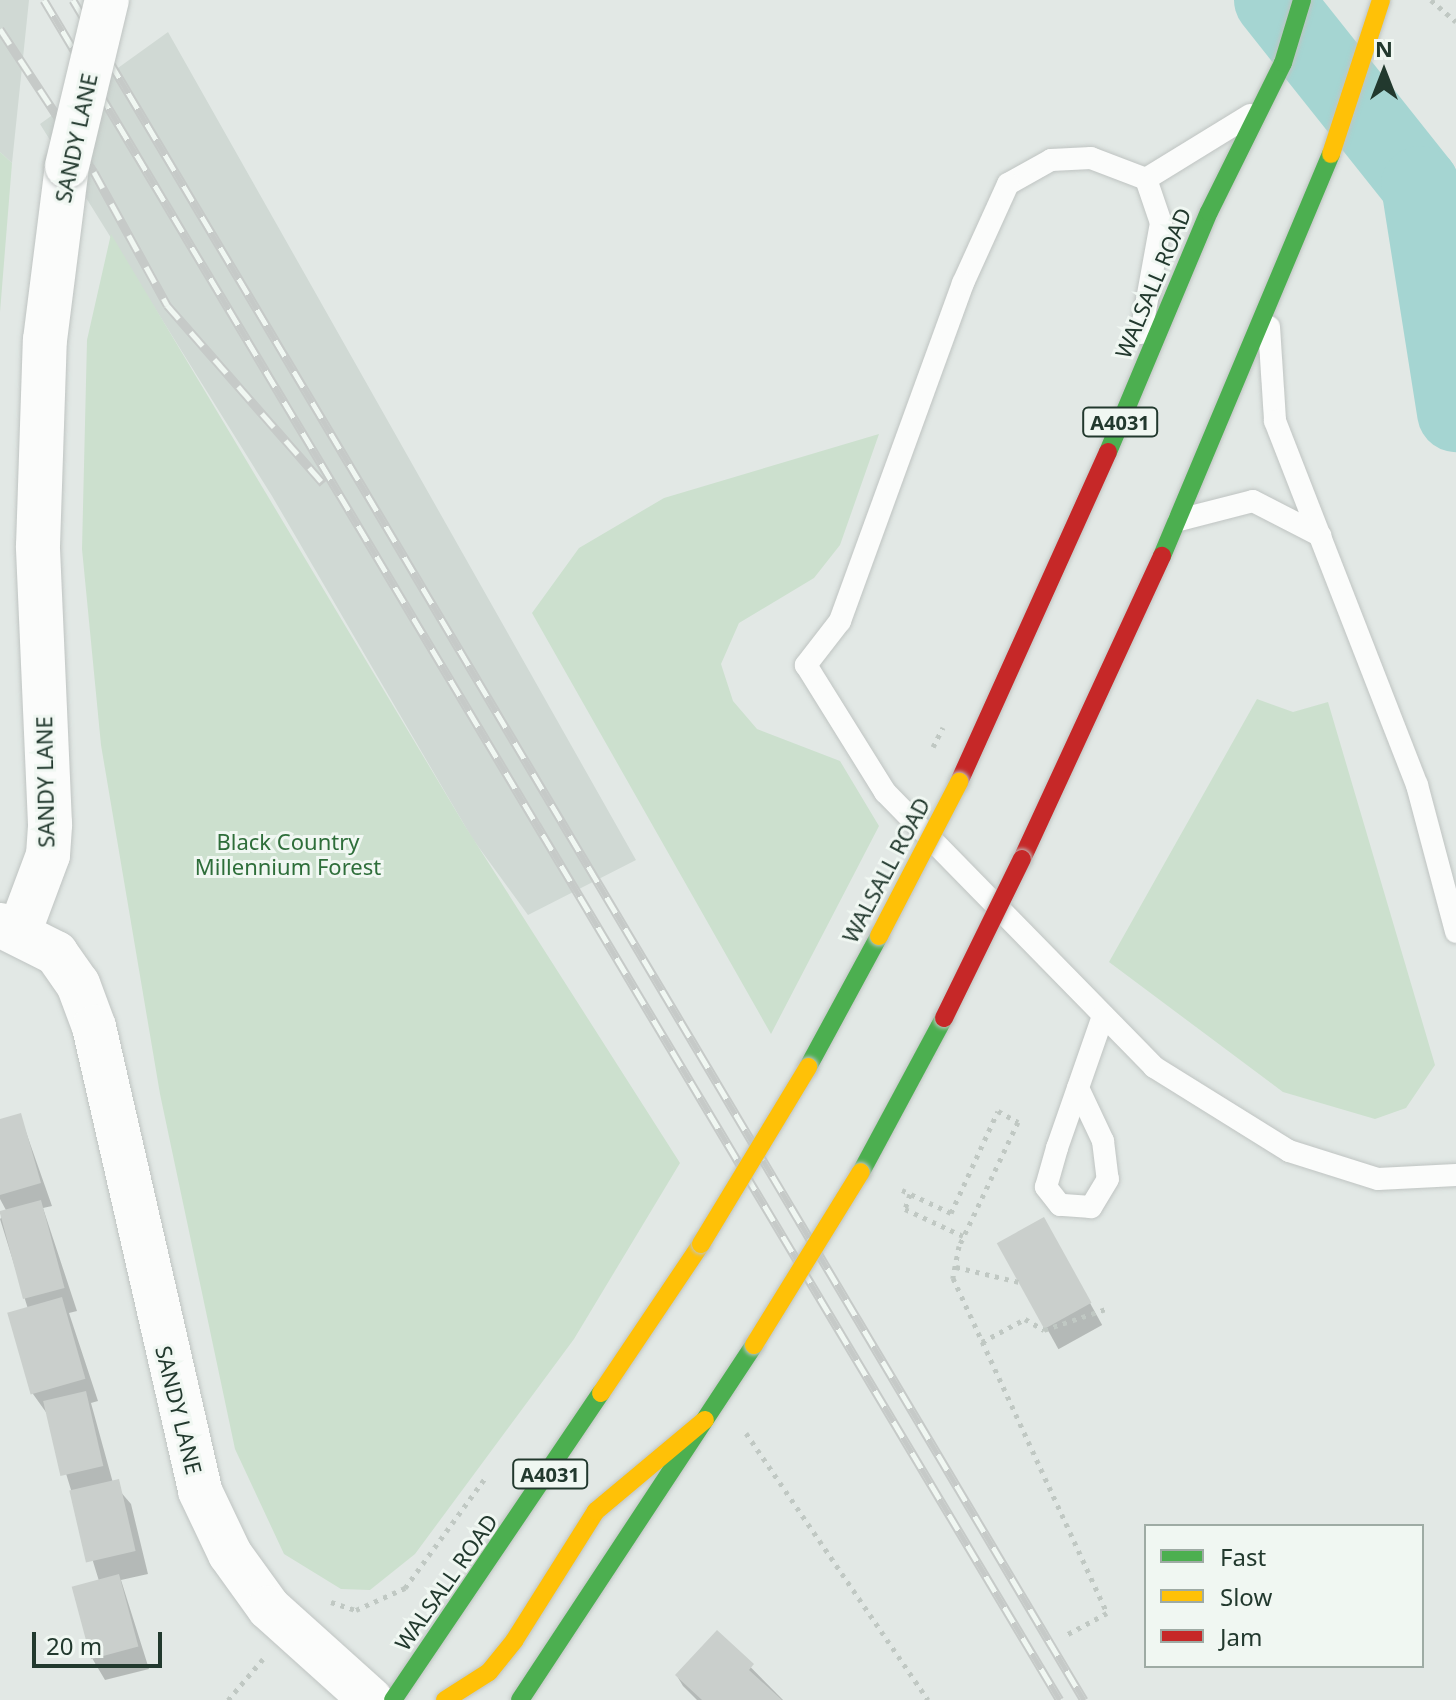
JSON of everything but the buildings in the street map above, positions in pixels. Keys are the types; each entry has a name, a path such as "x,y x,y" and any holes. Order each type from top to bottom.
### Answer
{"main road":[{"name":"WALSALL ROAD","path":"393,1700 701,1244 808,1067 879,936 959,782 1283,63 1302,0"},
{"path":"520,1700 754,1345 861,1172 944,1018 1022,859 1178,521 1338,137 1381,0"},
{"path":"445,1700 489,1672 514,1641 596,1511 705,1420"}],"street":[{"name":"SANDY LANE","path":"107,0 67,166 45,340 38,546 50,824 48,855 10,927 56,953 78,984 200,1491 230,1554 292,1631 371,1700"}],"lane":[{"path":"1146,179 1262,106"},
{"path":"1146,179 1091,158 1051,160 1008,184 963,283 840,621 806,665 885,792 1154,1067 1289,1151 1378,1179 1456,1175"},
{"path":"1129,400 1161,223 1146,179"},
{"path":"1268,301 1275,421 1417,785 1456,932"},
{"path":"1178,521 1253,501 1321,536"},
{"path":"1078,1088 1103,1141 1108,1179 1091,1207 1060,1205 1046,1187 1078,1088 1103,1016"}],"path":[{"path":"1431,0 1456,22"},
{"path":"861,1172 951,1213 998,1111 1018,1122 963,1236 953,1278 1107,1613 1066,1635"},
{"path":"910,1194 905,1209 963,1236"},
{"path":"956,1267 1019,1282"},
{"path":"982,1342 1025,1319 1044,1330 1106,1309"},
{"path":"721,1396 928,1700"},
{"path":"228,1700 320,1599 356,1610 382,1604 425,1566"}],"shaded area":[{"path":"0,0 29,0 12,163 0,152"},
{"path":"168,32 636,860 528,915 472,838 272,496 40,124"}],"green space":[{"path":"0,152 12,163 0,312"},
{"name":"Black Country Millennium Forest","path":"111,234 465,826 680,1163 574,1339 415,1554 370,1590 341,1589 284,1554 235,1449 160,1094 101,745 82,549 87,340"},
{"path":"879,434 840,545 814,578 739,623 721,664 733,701 757,729 840,761 879,826 771,1034 532,613 579,548 664,498"},
{"path":"1257,699 1293,712 1328,702 1435,1065 1406,1108 1375,1119 1283,1092 1109,962"}],"waterway":[{"path":"1273,0 1420,185 1456,413"}],"railway":[{"path":"44,0 1060,1700"},
{"path":"73,0 1084,1700"},
{"path":"0,29 94,172 167,305 323,483"}],"traffic: fast":[{"path":"1108,452 1209,212 1283,63 1302,0"},
{"path":"1162,556 1331,154"},
{"path":"808,1067 879,936"},
{"path":"861,1172 944,1018"},
{"path":"520,1700 754,1345"},
{"path":"393,1700 601,1393"}],"traffic: slow":[{"path":"1331,154 1381,0"},
{"path":"879,936 959,782"},
{"path":"701,1244 808,1067"},
{"path":"754,1345 861,1172"},
{"path":"601,1393 701,1244"},
{"path":"445,1700 489,1672 514,1641 596,1511 705,1420"}],"traffic: jam":[{"path":"959,782 1108,452"},
{"path":"1022,859 1162,556"},
{"path":"944,1018 1022,859"}]}
